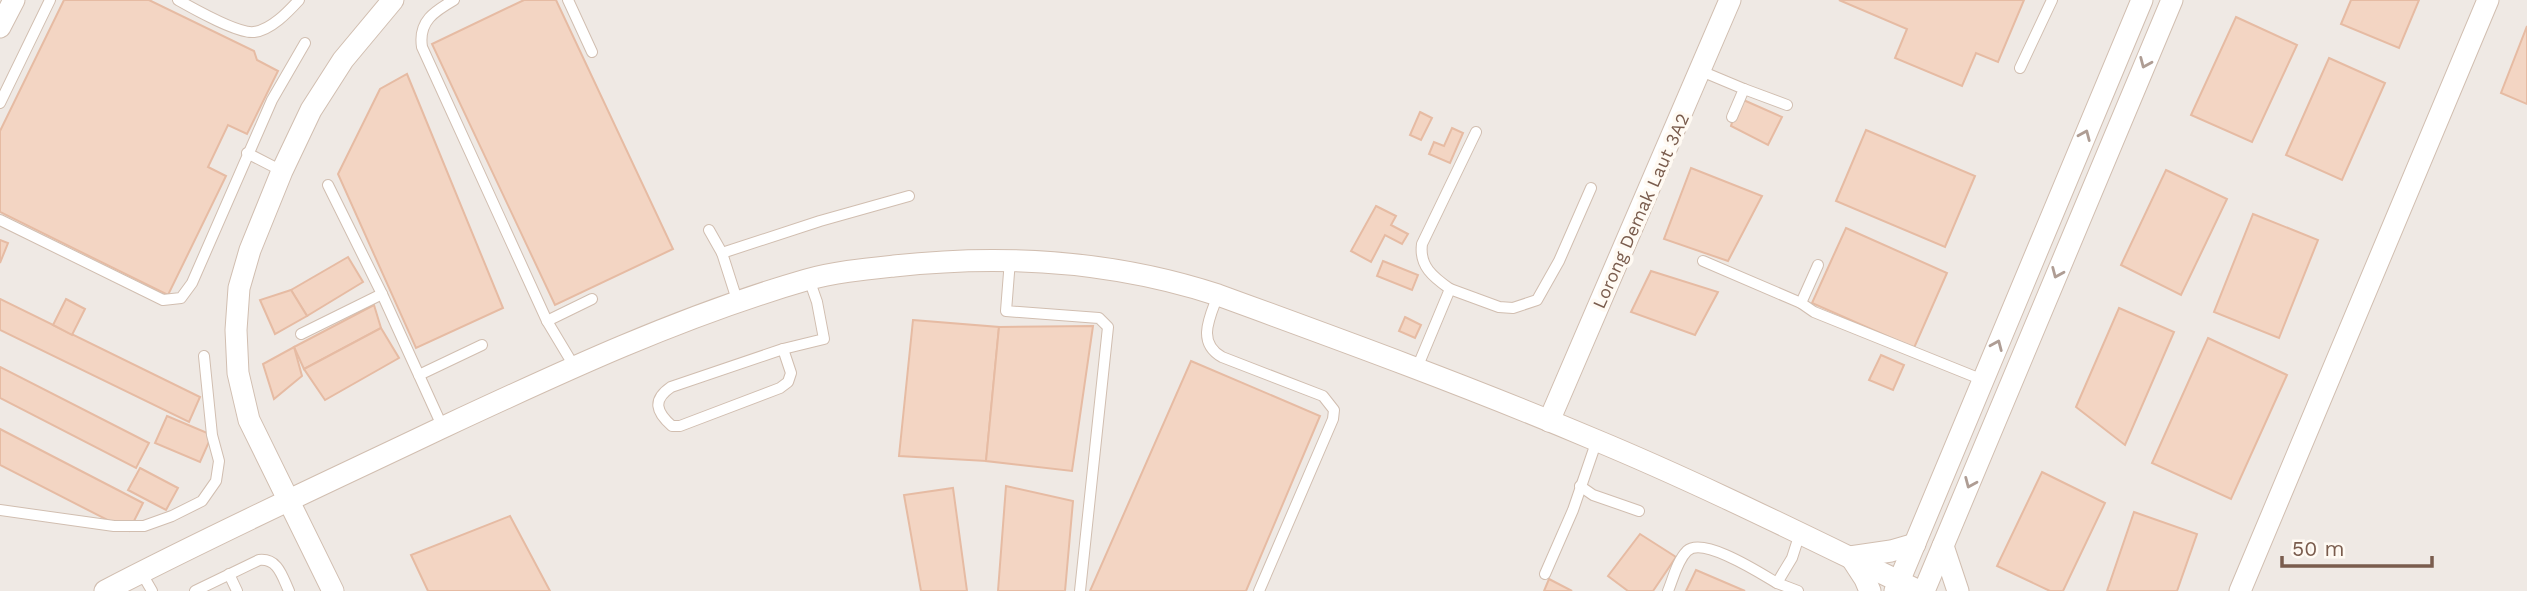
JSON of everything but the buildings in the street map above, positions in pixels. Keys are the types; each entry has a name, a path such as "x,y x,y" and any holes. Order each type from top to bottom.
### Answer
{"street":[{"path":"0,27 14,0"},
{"path":"332,591 246,413 238,373 236,330 239,288 245,265 282,171 326,85 361,36 393,0"},
{"name":"Lorong Demak Laut 3A2","path":"1549,421 1730,0"},
{"path":"1897,586 2142,0"},
{"path":"105,591 289,500 573,366 738,303 809,279 867,269 942,261 1010,260 1088,266 1190,286 1218,295 1417,368 1597,440 1850,557 1897,586 1922,591 2172,0"},
{"path":"2240,591 2488,0"},
{"path":"1850,557 1891,551 1915,544"},
{"path":"1943,546 1958,591"},
{"path":"1850,557 1870,591"}],"lane":[{"path":"0,103 50,0"},
{"path":"178,0 244,32 256,32 276,21 299,0"},
{"path":"454,0 432,14 423,26 422,47 547,321 573,366"},
{"path":"568,0 592,52"},
{"path":"2020,68 2052,0"},
{"path":"0,220 163,300 181,298 192,283 272,100 305,43"},
{"path":"1701,71 1787,105"},
{"path":"1732,117 1744,89"},
{"path":"1476,132 1422,243 1423,264 1435,278 1450,289 1499,307 1513,308 1536,300 1559,261 1591,188"},
{"path":"247,153 282,171"},
{"path":"328,185 382,294 443,428"},
{"path":"722,253 909,196"},
{"path":"709,230 722,253 738,303"},
{"path":"1010,260 1006,311 1099,318 1108,327 1080,591"},
{"path":"1703,261 1801,303 1814,312 1983,380"},
{"path":"1801,303 1818,265"},
{"path":"783,349 791,373 788,382 780,387 680,426 672,426 659,411 658,402 662,393 671,387 783,349 824,339 817,302 809,279"},
{"path":"1417,368 1450,289"},
{"path":"301,334 382,294"},
{"path":"1218,295 1206,330 1212,349 1222,357 1323,396 1334,410 1333,419 1259,591"},
{"path":"547,321 592,299"},
{"path":"419,375 482,345"},
{"path":"0,510 101,525 144,526 172,516 202,500 215,481 219,461 212,435 204,356"},
{"path":"1545,574 1597,440"},
{"path":"1580,486 1592,495 1639,511"},
{"path":"1777,583 1792,558 1800,533"},
{"path":"1668,591 1683,557 1693,548 1706,548 1732,558 1777,583 1798,591"},
{"path":"195,591 259,559 265,559 279,568 289,591"},
{"path":"141,572 152,591"},
{"path":"229,574 237,591"}],"shaded area":[{"path":"0,0 2527,0 2527,591 0,591"}]}
